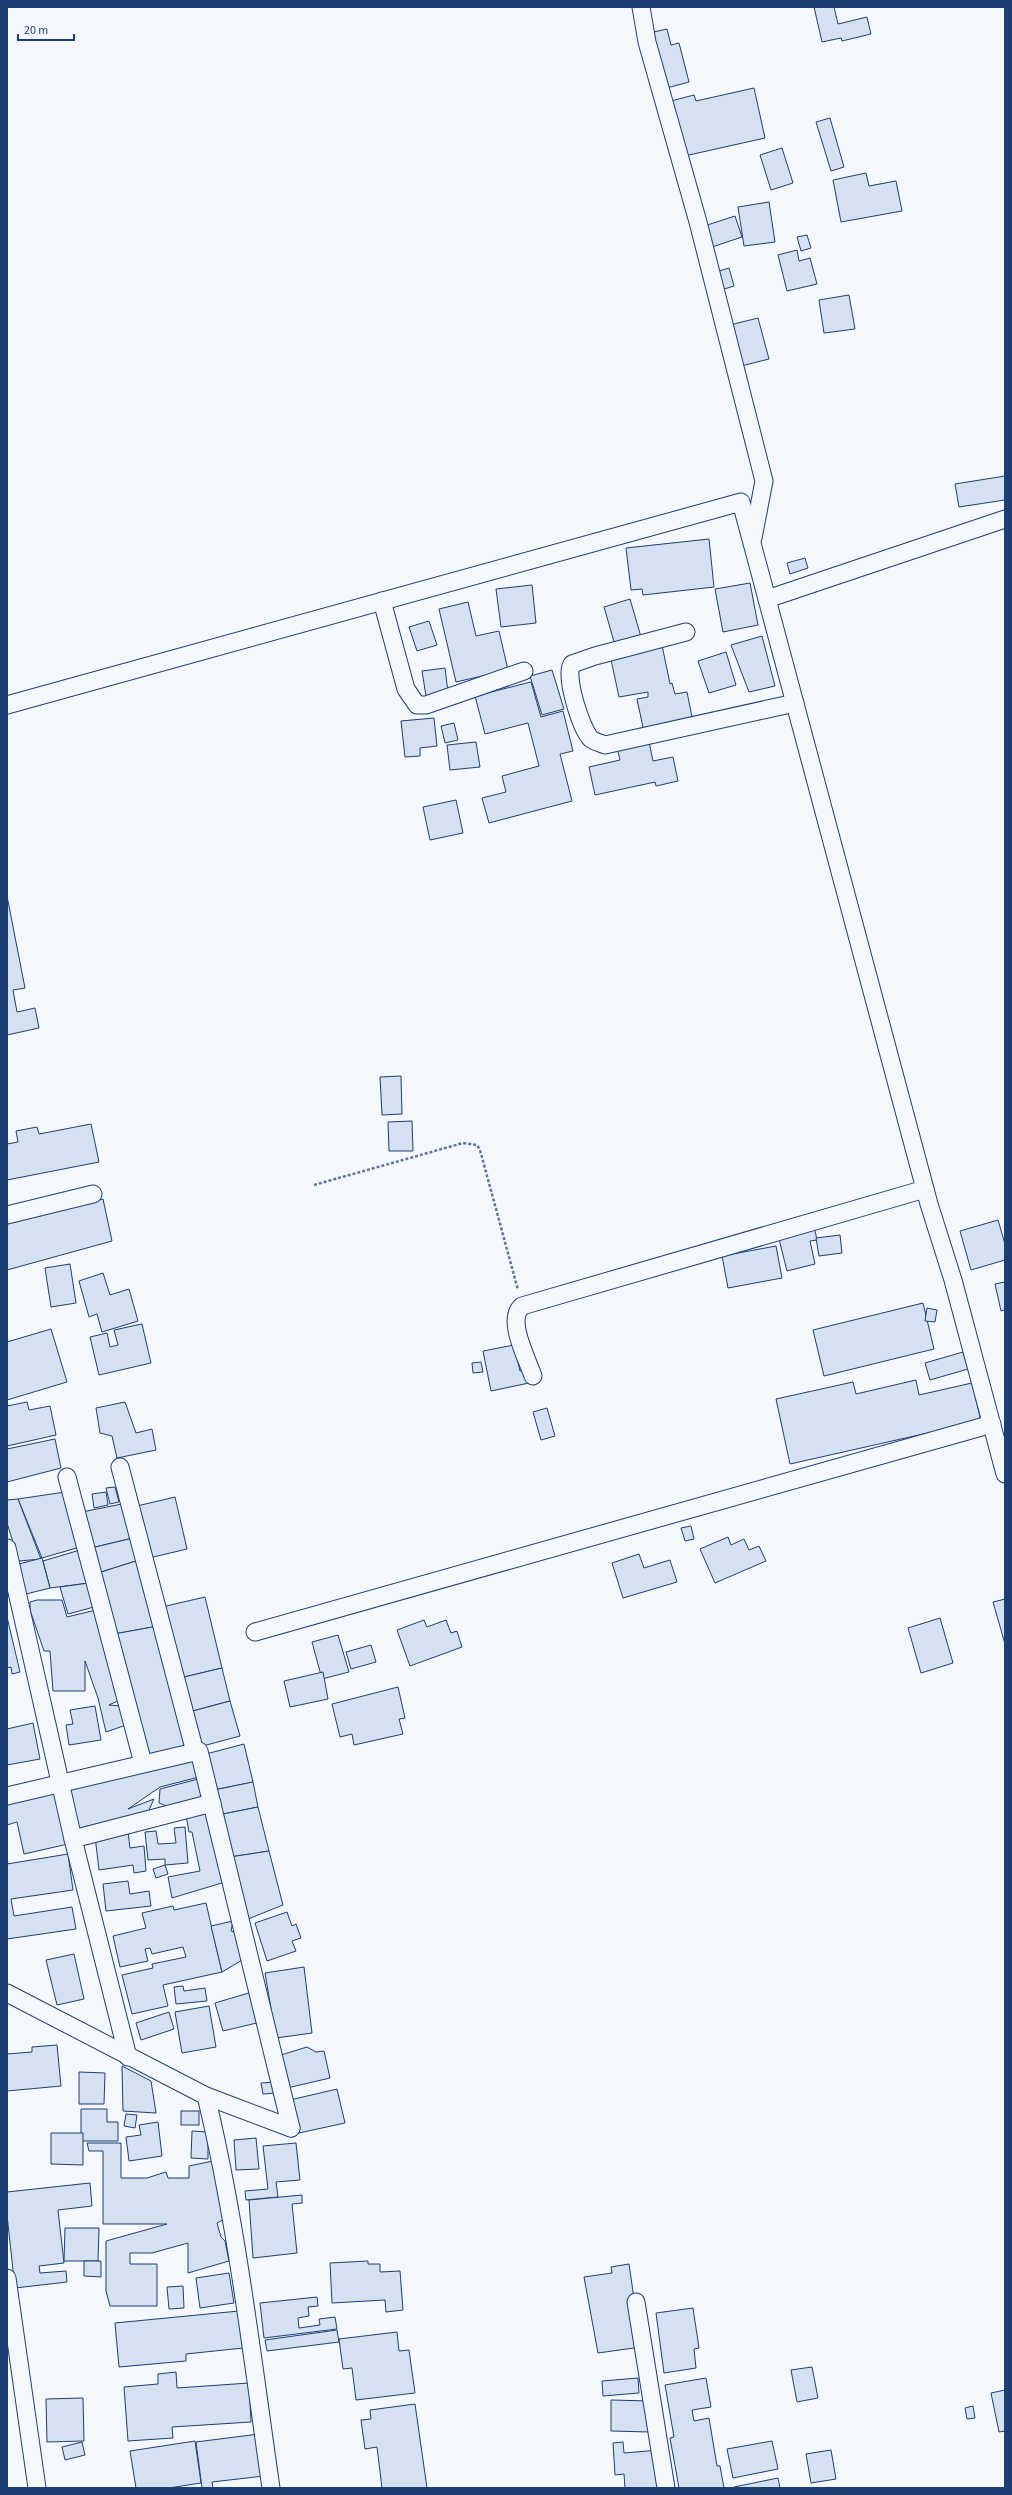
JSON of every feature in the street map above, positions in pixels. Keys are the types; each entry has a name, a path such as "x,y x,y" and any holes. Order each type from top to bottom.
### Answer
{"street":[{"path":"641,7 647,42 698,222 764,481 752,541"},
{"path":"7,705 741,502 925,1188 953,1280 1005,1474"},
{"path":"767,599 1005,520"},
{"path":"382,601 406,689 417,705 426,705 524,671"},
{"path":"686,632 595,656 572,664 568,674 583,726 592,740 606,745 795,703"},
{"path":"533,1376 515,1324 517,1311 522,1306 925,1188"},
{"path":"7,1215 93,1194"},
{"path":"255,1632 992,1424"},
{"path":"120,1467 195,1752"},
{"path":"67,1477 143,1763"},
{"path":"7,1548 73,1840 128,2057"},
{"path":"7,1796 199,1751 291,2128 206,2096 128,2057 7,1993"},
{"path":"73,1840 212,1803"},
{"path":"206,2096 217,2141 238,2263 271,2488"},
{"path":"7,2278 37,2488"},
{"path":"636,2302 666,2488"}],"path":[{"path":"314,1185 464,1143 477,1145 480,1150 522,1306"}],"building":[{"path":"814,7 834,7 838,24 867,17 871,34 842,41 841,38 822,42"},
{"path":"667,29 671,45 679,43 689,82 663,89 649,33"},
{"path":"754,88 765,138 680,157 667,102 694,95 696,101"},
{"path":"830,118 844,167 831,171 816,122"},
{"path":"782,148 793,183 771,190 760,155"},
{"path":"866,173 869,186 896,181 902,211 841,222 833,180"},
{"path":"769,202 775,242 744,246 738,207"},
{"path":"735,216 742,237 709,248 701,227"},
{"path":"807,235 811,248 801,251 797,237"},
{"path":"797,250 799,261 810,258 817,284 787,291 778,255"},
{"path":"729,268 734,286 718,291 712,273"},
{"path":"849,295 855,329 824,333 819,300"},
{"path":"758,318 769,359 737,367 726,326"},
{"path":"1005,476 1005,500 959,507 955,484"},
{"path":"709,539 714,587 643,595 642,589 631,590 626,548"},
{"path":"805,558 808,568 790,574 787,563"},
{"path":"750,583 758,625 723,632 715,589"},
{"path":"532,585 536,623 501,627 496,589"},
{"path":"630,599 641,637 615,645 604,607"},
{"path":"468,602 476,636 499,631 508,670 456,682 439,609"},
{"path":"429,621 437,645 417,651 409,627"},
{"path":"762,636 775,686 749,692 731,645"},
{"path":"662,645 670,684 672,683 675,694 687,692 693,722 644,732 637,699 648,697 648,692 619,697 610,655"},
{"path":"726,652 736,685 709,693 698,661"},
{"path":"445,668 448,692 426,696 422,671"},
{"path":"552,670 564,709 542,715 530,676"},
{"path":"531,682 541,717 563,711 573,751 560,754 572,801 489,823 482,798 506,792 502,776 539,766 528,723 485,734 475,696"},
{"path":"434,718 437,746 420,748 420,756 405,757 401,721"},
{"path":"454,723 458,740 445,743 441,726"},
{"path":"476,742 480,767 450,770 447,745"},
{"path":"649,742 653,761 673,757 678,781 656,786 655,782 595,795 589,767 620,760 617,748"},
{"path":"456,800 463,833 430,840 423,807"},
{"path":"7,896 25,988 13,990 17,1012 35,1008 39,1028 7,1035"},
{"path":"401,1076 402,1114 382,1115 380,1077"},
{"path":"412,1121 413,1151 389,1151 388,1122"},
{"path":"91,1124 99,1162 7,1180 7,1144 18,1142 16,1131 37,1127 39,1134"},
{"path":"103,1199 112,1241 7,1270 7,1224"},
{"path":"998,1220 1005,1244 1005,1260 971,1270 960,1231"},
{"path":"814,1226 817,1240 810,1241 815,1264 787,1271 778,1235"},
{"path":"840,1235 842,1253 819,1256 816,1238"},
{"path":"776,1246 782,1278 728,1288 722,1256"},
{"path":"70,1264 76,1303 51,1307 45,1268"},
{"path":"103,1273 110,1295 129,1289 138,1321 102,1332 97,1314 89,1317 79,1281"},
{"path":"1005,1282 1005,1310 1001,1311 995,1284"},
{"path":"923,1303 934,1349 824,1376 813,1330"},
{"path":"927,1308 937,1310 935,1322 925,1321"},
{"path":"142,1324 151,1363 99,1375 90,1337 107,1333 110,1347 118,1345 114,1330"},
{"path":"51,1329 67,1382 7,1400 7,1342"},
{"path":"514,1345 520,1371 526,1369 529,1383 491,1391 483,1351"},
{"path":"963,1352 968,1369 930,1380 925,1363"},
{"path":"481,1362 483,1372 473,1373 472,1363"},
{"path":"916,1380 919,1395 972,1383 981,1421 790,1464 776,1399 853,1382 856,1394"},
{"path":"27,1402 29,1410 50,1406 56,1435 7,1446 7,1406"},
{"path":"125,1402 136,1433 152,1429 156,1450 117,1458 112,1436 100,1433 96,1408"},
{"path":"547,1408 555,1436 541,1440 533,1412"},
{"path":"55,1439 61,1468 7,1482 7,1449"},
{"path":"115,1487 119,1502 110,1504 106,1488"},
{"path":"65,1492 80,1547 42,1558 18,1499"},
{"path":"106,1492 108,1505 94,1508 92,1494"},
{"path":"175,1497 187,1549 149,1558 137,1506"},
{"path":"18,1499 41,1559 19,1561 7,1523 7,1500"},
{"path":"122,1504 133,1538 91,1548 82,1512"},
{"path":"691,1526 694,1539 685,1541 681,1528"},
{"path":"728,1537 731,1545 744,1539 749,1550 759,1546 766,1561 715,1583 700,1549"},
{"path":"133,1538 139,1560 98,1573 91,1548"},
{"path":"80,1550 89,1583 50,1588 43,1561"},
{"path":"639,1554 644,1568 670,1560 677,1582 623,1598 612,1563"},
{"path":"42,1558 50,1588 26,1594 19,1564"},
{"path":"139,1560 158,1626 114,1634 98,1573"},
{"path":"89,1583 94,1607 68,1614 60,1587"},
{"path":"205,1597 222,1668 180,1678 162,1607"},
{"path":"1005,1599 1005,1644 993,1602"},
{"path":"37,1600 62,1600 67,1617 96,1610 122,1699 109,1705 121,1706 126,1725 106,1732 98,1698 85,1661 85,1691 53,1691 50,1651 44,1651 30,1610 30,1602"},
{"path":"7,1617 20,1672 12,1674 11,1667 7,1668"},
{"path":"940,1618 953,1663 921,1673 908,1628"},
{"path":"424,1620 427,1627 446,1620 451,1633 457,1631 462,1647 410,1666 397,1630"},
{"path":"158,1626 191,1747 148,1757 114,1634"},
{"path":"338,1635 349,1672 322,1679 312,1642"},
{"path":"371,1645 376,1662 351,1669 346,1652"},
{"path":"222,1668 230,1701 189,1712 180,1678"},
{"path":"323,1672 328,1699 290,1707 284,1681"},
{"path":"398,1687 405,1718 399,1719 403,1734 354,1745 352,1734 340,1737 332,1704"},
{"path":"230,1701 240,1736 199,1747 189,1712"},
{"path":"95,1706 101,1740 69,1745 66,1725 73,1724 70,1710"},
{"path":"33,1723 40,1759 7,1765 7,1729"},
{"path":"244,1744 253,1782 214,1790 206,1754"},
{"path":"194,1757 199,1777 160,1787 128,1809 154,1799 148,1812 79,1831 68,1786"},
{"path":"198,1779 202,1800 167,1806 159,1803 160,1789"},
{"path":"253,1782 258,1807 218,1815 214,1790"},
{"path":"57,1792 68,1844 24,1854 17,1822 7,1825 7,1802"},
{"path":"258,1807 269,1851 230,1857 218,1815"},
{"path":"208,1811 225,1882 172,1898 168,1877 200,1871 192,1832 189,1832 186,1815"},
{"path":"185,1827 188,1863 165,1865 165,1859 148,1860 145,1832 156,1831 158,1844 176,1843 174,1828"},
{"path":"128,1832 130,1848 144,1846 146,1871 134,1873 133,1865 99,1870 95,1836"},
{"path":"269,1851 283,1905 248,1919 230,1857"},
{"path":"68,1854 73,1890 11,1899 14,1916 72,1907 76,1929 7,1939 7,1864"},
{"path":"165,1865 168,1874 156,1878 153,1869"},
{"path":"128,1881 130,1894 149,1891 151,1906 106,1911 103,1884"},
{"path":"206,1903 222,1972 163,1985 168,2006 132,2014 122,1975 153,1968 152,1964 186,1957 183,1947 152,1954 150,1948 145,1949 148,1961 120,1967 113,1936 146,1928 142,1913 173,1906 174,1910"},
{"path":"287,1912 292,1926 296,1924 301,1938 292,1941 296,1951 267,1961 255,1923"},
{"path":"233,1921 231,1931 237,1933 244,1959 222,1972 211,1926"},
{"path":"74,1954 84,1999 57,2005 46,1960"},
{"path":"304,1967 312,2033 276,2038 265,1973"},
{"path":"183,1986 184,1991 205,1988 207,2001 176,2004 174,1987"},
{"path":"252,1992 261,2022 223,2031 215,2003"},
{"path":"209,2006 216,2047 182,2053 175,2012"},
{"path":"169,2012 174,2029 141,2040 136,2023"},
{"path":"57,2045 61,2086 7,2091 7,2054 32,2052 32,2047"},
{"path":"307,2047 316,2052 324,2051 330,2078 287,2088 281,2055"},
{"path":"122,2066 151,2081 156,2113 123,2111"},
{"path":"79,2072 105,2073 104,2104 79,2104"},
{"path":"276,2082 277,2093 263,2094 261,2083"},
{"path":"337,2089 345,2123 299,2133 290,2100"},
{"path":"81,2109 107,2109 107,2122 118,2122 118,2141 81,2141"},
{"path":"181,2111 199,2111 199,2125 181,2125"},
{"path":"126,2114 137,2115 135,2128 124,2126"},
{"path":"158,2122 162,2156 129,2161 126,2137 141,2135 139,2125"},
{"path":"192,2131 208,2132 208,2159 191,2158"},
{"path":"51,2133 83,2133 83,2165 51,2164"},
{"path":"256,2138 259,2169 236,2170 234,2140"},
{"path":"87,2143 121,2143 121,2178 147,2178 166,2172 168,2178 189,2178 189,2166 213,2161 223,2220 217,2223 221,2237 225,2241 229,2261 188,2273 188,2243 152,2253 130,2253 130,2264 157,2264 157,2306 110,2306 106,2291 106,2241 167,2224 103,2224 103,2151 89,2151"},
{"path":"296,2143 300,2180 276,2182 278,2197 246,2200 245,2191 268,2189 263,2146"},
{"path":"90,2183 92,2206 58,2210 64,2263 39,2266 40,2273 66,2271 67,2282 15,2288 7,2215 7,2192"},
{"path":"302,2195 302,2203 292,2204 297,2253 253,2258 249,2200"},
{"path":"65,2228 99,2228 98,2261 64,2261"},
{"path":"84,2261 101,2261 101,2277 84,2276"},
{"path":"368,2261 368,2264 380,2264 380,2272 400,2271 403,2310 386,2312 385,2300 332,2303 330,2263"},
{"path":"629,2264 641,2347 598,2353 584,2277 612,2273 611,2267"},
{"path":"229,2273 234,2303 200,2308 196,2278"},
{"path":"183,2286 184,2308 169,2309 167,2287"},
{"path":"317,2297 318,2306 308,2307 309,2316 298,2318 299,2328 320,2325 319,2319 335,2317 337,2329 264,2338 260,2303"},
{"path":"693,2308 699,2348 694,2349 696,2368 664,2373 656,2313"},
{"path":"239,2311 243,2348 186,2354 186,2361 119,2367 115,2323"},
{"path":"337,2330 339,2342 267,2351 265,2340"},
{"path":"397,2332 399,2351 409,2350 415,2393 356,2400 352,2368 343,2369 339,2339"},
{"path":"812,2367 818,2398 797,2402 791,2370"},
{"path":"176,2372 177,2388 249,2383 251,2422 172,2427 173,2438 128,2441 124,2387 158,2384 158,2374"},
{"path":"638,2378 639,2393 603,2396 602,2381"},
{"path":"706,2378 711,2407 692,2410 694,2421 709,2418 717,2466 720,2466 724,2488 679,2488 670,2438 674,2437 665,2385"},
{"path":"1005,2390 1005,2431 999,2432 991,2393"},
{"path":"83,2398 84,2441 47,2442 46,2399"},
{"path":"611,2400 651,2401 650,2432 611,2431"},
{"path":"415,2404 427,2488 382,2488 377,2447 365,2449 361,2420 371,2419 370,2410"},
{"path":"973,2406 975,2418 967,2419 965,2408"},
{"path":"259,2434 264,2476 212,2482 213,2488 202,2488 196,2442"},
{"path":"195,2441 201,2483 169,2488 136,2488 130,2451"},
{"path":"772,2441 778,2469 733,2478 727,2449"},
{"path":"82,2442 85,2455 65,2460 62,2447"},
{"path":"623,2442 624,2453 659,2450 665,2488 625,2488 624,2474 615,2475 613,2443"},
{"path":"831,2450 836,2479 811,2483 806,2454"},
{"path":"778,2478 780,2488 734,2487"}]}
